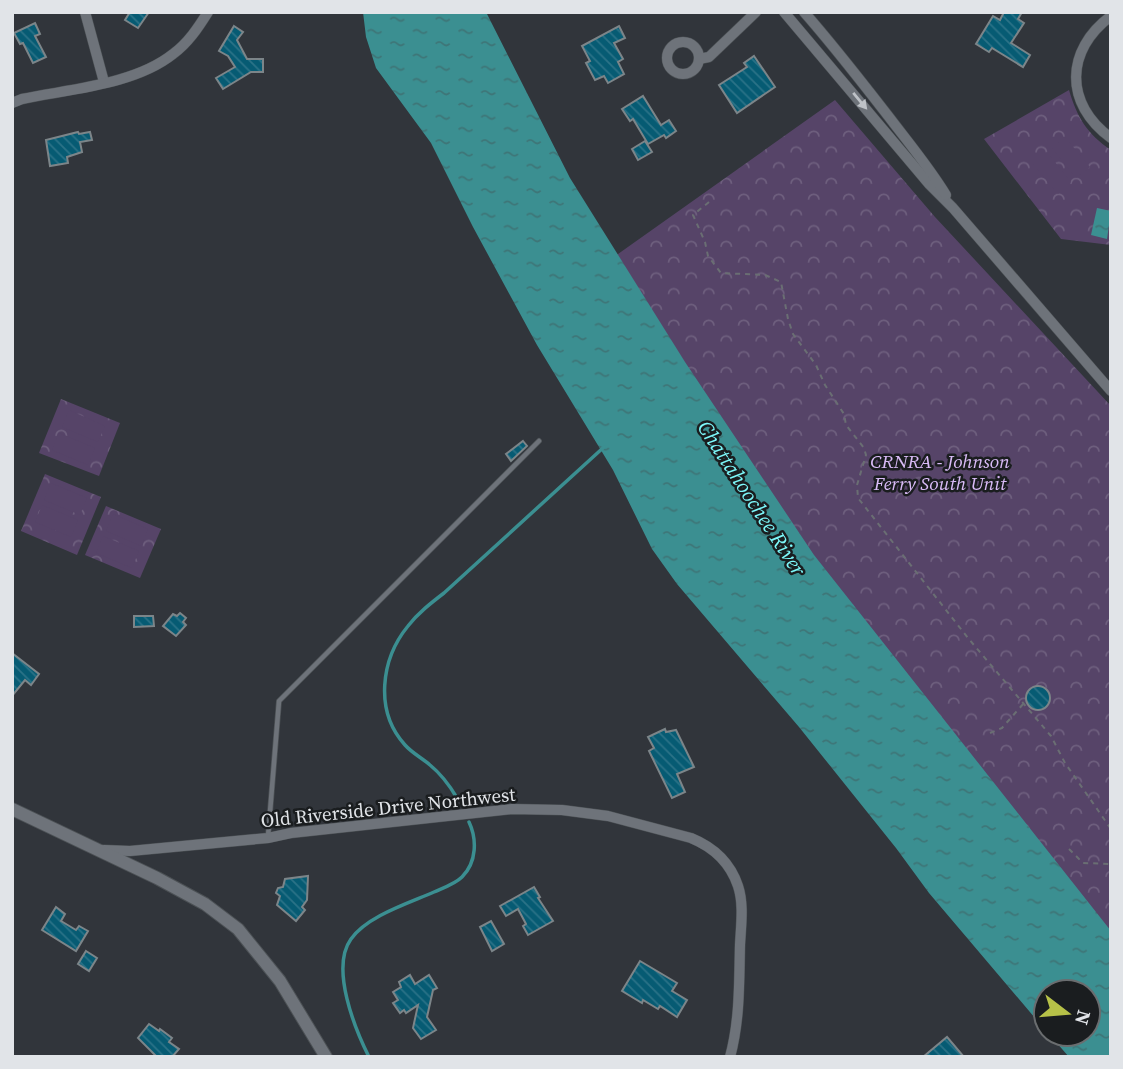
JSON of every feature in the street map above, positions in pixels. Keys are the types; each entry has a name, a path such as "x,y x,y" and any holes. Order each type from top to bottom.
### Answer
{"street":[{"path":"85,12 104,82"},
{"path":"12,103 127,79 151,69 174,54 193,34 208,12"},
{"path":"699,59 709,57 756,12"},
{"path":"784,12 929,184 953,208 1111,391"},
{"path":"804,12 936,178 953,208"},
{"path":"1111,16 1096,27 1083,45 1075,76 1077,91 1090,120 1111,138"},
{"name":"Old Riverside Drive Northwest","path":"97,849 130,851 268,838 291,833 512,808 562,810 608,816 691,838 714,850 730,868 742,905 738,1015 730,1057"},
{"path":"12,809 205,904 238,929 280,981 326,1057"}],"lane":[{"path":"835,71 845,61"},
{"path":"268,838 279,701 539,441"}],"path":[{"path":"709,202 696,210 693,219 701,231 708,256 716,268 721,273 765,275 781,282 793,334 816,365 825,385 844,414 846,425 864,448 866,455 858,485 858,498 968,638 1051,736 1065,763 1111,829"},
{"path":"990,733 1002,728 1024,702"},
{"path":"1069,849 1083,863 1111,864"}],"green space":[{"path":"1069,90 1084,124 1095,138 1111,150 1111,245 1061,239 984,139"},
{"name":"CRNRA - Johnson Ferry South Unit","path":"835,100 935,217 1111,406 1111,968 978,802 611,259"},
{"path":"1065,137 1090,167 1076,178 1052,148"},
{"path":"1047,152 1071,182 1058,194 1033,164"},
{"path":"61,399 120,423 99,476 39,453"},
{"path":"69,410 105,426 98,442 62,427"},
{"path":"59,433 95,448 88,465 52,450"},
{"path":"45,474 101,497 77,555 21,531"},
{"path":"51,483 87,498 80,515 44,500"},
{"path":"42,505 78,520 71,537 35,522"},
{"path":"106,506 161,529 140,578 85,555"},
{"path":"113,514 148,529 141,546 106,531"},
{"path":"103,536 139,551 132,568 96,553"}],"water":[{"name":"Chattahoochee River","path":"363,12 486,12 570,178 685,362 814,555 1111,931 1111,1057 1069,1057 1061,1048 1102,1048 1102,978 1032,978 1032,1014 929,893 799,727 677,584 652,549 613,470 537,345 431,143 376,68 366,37"},
{"path":"1097,208 1111,211 1107,239 1091,235"}],"building":[{"path":"130,12 149,12 138,28 125,20"},
{"path":"1004,12 1022,12 1018,19 1024,23 1011,43 1030,55 1023,67 992,48 989,52 976,44 993,16 1000,20"},
{"path":"35,23 40,34 35,36 46,57 33,63 23,43 20,44 14,33"},
{"path":"234,26 243,32 237,40 247,59 263,59 263,72 251,72 223,89 216,78 235,67 228,56 219,51"},
{"path":"619,26 625,38 614,43 623,59 618,62 624,74 608,83 604,76 595,80 586,63 590,61 582,46"},
{"path":"754,56 775,87 737,113 719,85 747,67 744,63"},
{"path":"643,96 661,125 669,120 676,131 666,138 664,135 648,144 633,119 630,121 622,109"},
{"path":"78,132 90,132 92,140 80,142 82,152 67,157 68,163 50,166 46,140"},
{"path":"645,141 652,152 638,160 632,149"},
{"path":"523,441 527,446 511,461 506,454"},
{"path":"180,613 186,618 183,622 186,625 176,636 163,626 173,614 177,616"},
{"path":"134,616 153,616 154,626 134,627"},
{"path":"12,653 39,674 31,685 25,680 12,696"},
{"path":"1038,686 1049,693 1050,698 1043,709 1038,710 1027,703 1026,698 1033,687"},
{"path":"665,729 666,732 676,730 694,767 677,774 685,792 672,798 649,751 654,748 648,737"},
{"path":"308,876 307,900 302,907 305,910 296,921 277,905 280,896 276,893 278,888 283,887 285,879"},
{"path":"534,887 553,921 528,935 518,909 506,916 500,906"},
{"path":"56,907 65,914 61,921 76,930 79,926 88,931 76,951 42,930"},
{"path":"491,921 504,944 492,951 480,927"},
{"path":"86,951 97,958 89,971 78,964"},
{"path":"640,961 677,983 672,991 687,1000 677,1017 660,1006 658,1009 643,1000 642,1003 622,991"},
{"path":"410,975 415,984 429,975 437,988 433,990 427,1017 436,1030 421,1039 413,1028 418,1005 406,1013 404,1010 400,1013 393,1003 398,1000 393,992 401,987 399,982"},
{"path":"149,1024 172,1038 169,1042 179,1049 172,1057 157,1057 138,1038"},
{"path":"947,1037 964,1057 923,1057"}],"waterway":[{"path":"457,798 438,772 408,748 395,731 385,701 387,669 392,654 399,639 420,612 604,447"},
{"path":"369,1057 357,1031 347,998 343,966 345,951 351,939 367,923 449,886 462,877 471,864 474,850 469,822"}]}
